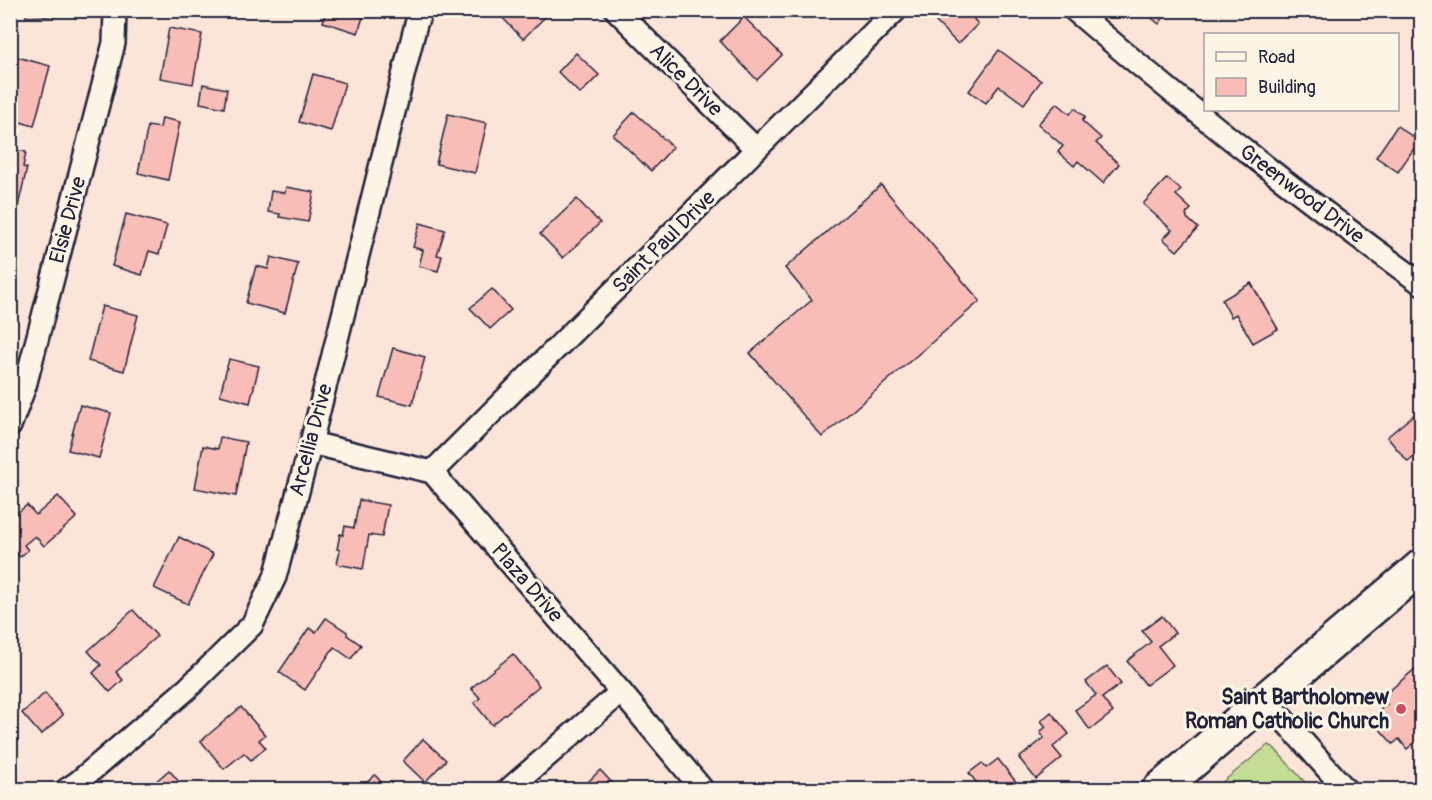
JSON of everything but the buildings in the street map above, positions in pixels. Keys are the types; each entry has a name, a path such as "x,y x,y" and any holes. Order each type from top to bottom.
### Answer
{"main road":[{"path":"1159,789 1422,566"}],"street":[{"name":"Elsie Drive","path":"10,426 26,386 114,43 115,10"},
{"name":"Arcellia Drive","path":"66,789 78,782 187,689 252,625 275,577 416,24 422,10"},
{"name":"Alice Drive","path":"616,10 756,150"},
{"name":"Saint Paul Drive","path":"432,472 896,10"},
{"name":"Greenwood Drive","path":"1074,10 1231,140 1422,284"},
{"path":"311,443 432,472"},
{"name":"Plaza Drive","path":"432,472 703,789"},
{"path":"508,789 621,692"},
{"path":"1265,699 1346,789"}],"green space":[{"path":"1268,745 1273,747 1311,789 1214,789"}],"place":[{"name":"Saint Bartholomew Roman Catholic Church","path":"1401,709"}]}
